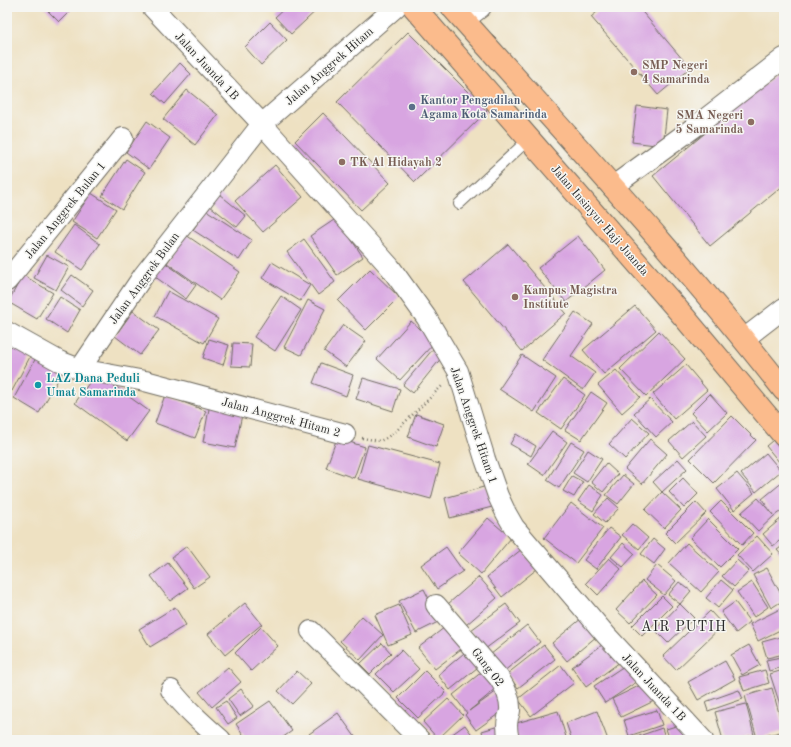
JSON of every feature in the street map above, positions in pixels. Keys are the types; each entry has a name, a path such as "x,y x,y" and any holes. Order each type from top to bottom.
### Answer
{"highway":[{"name":"Jalan Insinyur Haji Juanda","path":"414,7 685,318 784,436"},
{"path":"458,14 612,187 744,339 784,390"}],"street":[{"name":"Jalan Juanda 1B","path":"152,7 262,124"},
{"name":"Jalan Anggrek Hitam","path":"262,124 396,7"},
{"path":"458,14 481,7"},
{"path":"612,187 700,123 784,58"},
{"name":"Jalan Anggrek Bulan","path":"80,368 143,276 262,124"},
{"name":"Jalan Anggrek Hitam 1","path":"262,124 390,267 426,317 458,371 485,459 498,496 506,513 514,527 606,635"},
{"name":"Jalan Anggrek Bulan 1","path":"7,282 123,138"},
{"path":"744,339 784,308"},
{"path":"7,332 59,361 80,368"},
{"name":"Jalan Anggrek Hitam 2","path":"80,368 144,381 345,434"},
{"name":"Gang 02","path":"436,605 499,678 505,688 509,698 510,712 506,728 509,740"},
{"path":"311,631 420,740"},
{"name":"Jalan Juanda 1B","path":"606,635 703,740"},
{"path":"171,690 195,717 221,740"}],"lane":[{"path":"459,204 529,140"}],"path":[{"name":"Jalan Anggrek Hitam 2","path":"345,434 380,441 386,438 396,432 458,371"}],"building":[{"path":"44,7 74,7 59,22"},
{"path":"286,7 320,7 291,34 275,17"},
{"path":"603,7 638,7 690,68 658,95 591,17"},
{"path":"270,22 287,40 261,65 245,47"},
{"name":"Kantor Pengadilan Agama Kota Samarinda","path":"408,32 487,111 415,182 337,102"},
{"path":"180,63 191,74 165,104 153,93"},
{"name":"SMA Negeri 5 Samarinda","path":"784,68 784,185 710,246 653,176"},
{"path":"187,90 218,115 195,145 163,119"},
{"path":"637,106 667,110 663,146 632,142"},
{"name":"TK Al Hidayah 2","path":"323,113 390,183 361,210 295,141"},
{"path":"147,121 170,138 149,169 126,152"},
{"path":"126,159 145,172 122,209 102,196"},
{"path":"275,165 303,197 263,232 235,201"},
{"path":"91,193 116,209 97,238 72,222"},
{"path":"219,194 246,216 237,227 210,206"},
{"path":"206,210 252,240 239,260 193,230"},
{"path":"337,218 363,257 337,275 310,236"},
{"path":"74,225 100,244 82,270 55,252"},
{"path":"186,235 240,272 220,300 167,263"},
{"path":"578,236 605,270 566,302 538,268"},
{"path":"304,239 335,282 318,295 287,252"},
{"name":"Kampus Magistra Institute","path":"508,244 566,313 522,351 464,282"},
{"path":"47,255 69,267 56,290 34,278"},
{"path":"164,262 196,285 186,299 154,276"},
{"path":"272,262 310,285 300,301 262,278"},
{"path":"370,269 399,297 366,330 338,301"},
{"path":"23,275 53,293 37,319 8,302"},
{"path":"72,275 93,290 82,306 61,290"},
{"path":"168,291 218,319 204,343 155,316"},
{"path":"281,296 301,310 275,351 254,337"},
{"path":"60,297 80,310 67,333 46,319"},
{"path":"308,300 325,309 301,355 284,347"},
{"path":"635,306 656,330 604,374 583,350"},
{"path":"133,311 159,330 140,355 115,336"},
{"path":"575,312 593,324 571,356 595,373 583,390 542,360"},
{"path":"411,321 435,342 400,380 377,359"},
{"path":"343,325 366,341 346,367 324,351"},
{"path":"659,331 685,359 646,396 620,369"},
{"path":"209,339 229,345 223,365 203,358"},
{"path":"7,343 31,355 12,391 7,389"},
{"path":"233,343 252,344 250,367 231,366"},
{"path":"438,343 446,352 413,393 403,385"},
{"path":"522,355 556,378 534,412 499,389"},
{"name":"LAZ Dana Peduli Umat Samarinda","path":"37,356 63,371 39,413 14,398"},
{"path":"321,363 353,375 346,396 313,383"},
{"path":"686,365 707,390 674,419 653,394"},
{"path":"616,370 640,397 622,413 598,385"},
{"path":"96,373 149,411 127,441 75,403"},
{"path":"363,378 400,389 393,411 356,399"},
{"path":"563,379 585,395 561,429 538,413"},
{"path":"591,392 607,403 581,440 565,430"},
{"path":"710,394 727,413 708,431 691,413"},
{"path":"165,395 206,411 195,438 155,423"},
{"path":"650,399 672,422 656,437 634,413"},
{"path":"210,403 243,410 235,448 203,442"},
{"path":"416,414 444,424 436,447 408,437"},
{"path":"732,416 756,440 714,483 690,459"},
{"path":"632,418 649,433 625,459 609,444"},
{"path":"692,421 706,436 683,457 669,441"},
{"path":"552,431 567,442 544,475 528,464"},
{"path":"516,434 536,446 531,456 510,444"},
{"path":"779,435 784,440 784,468 766,446"},
{"path":"337,438 365,447 354,478 326,468"},
{"path":"650,439 667,454 642,484 625,469"},
{"path":"571,442 584,450 559,488 547,480"},
{"path":"368,445 440,464 431,499 358,479"},
{"path":"588,450 602,459 587,482 573,473"},
{"path":"766,453 781,471 756,492 741,474"},
{"path":"678,459 687,469 662,492 653,482"},
{"path":"606,463 618,474 603,492 591,482"},
{"path":"737,473 754,493 734,510 717,489"},
{"path":"623,475 634,484 618,504 606,495"},
{"path":"572,476 583,482 574,497 563,491"},
{"path":"683,478 698,494 684,508 669,492"},
{"path":"784,481 784,509 758,531 741,513 758,498 773,515 762,499"},
{"path":"589,485 603,495 593,511 578,501"},
{"path":"487,486 492,507 450,518 445,498"},
{"path":"662,492 681,510 664,528 645,510"},
{"path":"608,498 619,508 605,523 594,514"},
{"path":"721,501 753,533 742,545 710,512"},
{"path":"696,502 706,513 675,543 665,533"},
{"path":"571,503 603,528 576,563 544,538"},
{"path":"784,516 784,537 773,546 763,534"},
{"path":"488,518 511,538 481,574 458,553"},
{"path":"708,519 738,549 720,567 690,538"},
{"path":"632,524 648,538 639,549 622,535"},
{"path":"609,528 621,537 596,569 584,560"},
{"path":"757,536 773,554 753,572 737,555"},
{"path":"653,539 665,549 654,564 641,554"},
{"path":"623,543 635,554 623,567 611,557"},
{"path":"687,543 719,572 701,592 669,563"},
{"path":"784,545 784,558 777,550"},
{"path":"187,546 210,577 194,588 172,557"},
{"path":"446,547 463,571 437,589 421,565"},
{"path":"522,549 537,569 502,597 487,577"},
{"path":"609,558 621,569 598,595 586,583"},
{"path":"737,560 749,571 734,587 722,576"},
{"path":"168,563 188,588 170,601 151,576"},
{"path":"657,565 676,581 664,595 645,580"},
{"path":"767,568 784,600 771,608 753,575"},
{"path":"479,577 497,598 466,625 448,604"},
{"path":"721,580 733,590 718,608 706,598"},
{"path":"642,581 657,595 630,623 616,610"},
{"path":"679,582 691,591 680,604 668,595"},
{"path":"752,582 768,607 754,617 737,592"},
{"path":"424,589 440,621 416,633 399,601"},
{"path":"662,596 672,606 642,636 632,626"},
{"path":"735,602 750,622 736,633 721,612"},
{"path":"245,603 262,624 225,655 208,634"},
{"path":"506,604 520,623 485,649 471,630"},
{"path":"680,604 694,618 668,643 655,630"},
{"path":"399,605 412,635 388,645 375,615"},
{"path":"175,607 186,625 150,647 139,629"},
{"path":"780,609 784,616 784,628 758,641 750,624"},
{"path":"710,611 723,625 676,670 663,656"},
{"path":"362,616 383,635 360,660 340,641"},
{"path":"582,618 597,636 567,661 552,643"},
{"path":"449,624 465,646 435,669 418,648"},
{"path":"527,625 540,642 503,672 490,655"},
{"path":"261,627 278,646 251,671 235,653"},
{"path":"784,636 784,654 767,658 762,642"},
{"path":"606,642 620,662 586,687 572,667"},
{"path":"382,643 391,653 370,674 360,664"},
{"path":"544,645 555,659 518,688 507,674"},
{"path":"749,645 760,665 742,675 731,655"},
{"path":"470,648 483,663 450,690 438,675"},
{"path":"401,650 419,669 394,692 376,674"},
{"path":"781,657 783,667 769,671 766,660"},
{"path":"725,661 735,679 698,700 688,682"},
{"path":"627,664 638,681 605,703 594,686"},
{"path":"561,665 574,683 531,716 518,699"},
{"path":"228,667 241,682 212,707 199,692"},
{"path":"488,667 502,684 469,711 497,691 508,707 476,730 465,715 467,713 453,695"},
{"path":"765,670 769,683 744,691 739,677"},
{"path":"783,670 784,674 784,717 770,674"},
{"path":"297,671 311,684 292,704 278,691"},
{"path":"425,671 446,692 418,718 398,698"},
{"path":"645,683 654,701 621,717 612,699"},
{"path":"772,688 784,731 757,738 745,696"},
{"path":"241,689 254,706 240,716 228,699"},
{"path":"739,690 743,699 708,711 705,702"},
{"path":"448,699 463,715 438,739 423,722"},
{"path":"226,701 237,718 228,724 216,707"},
{"path":"270,701 292,731 279,740 247,740 236,724"},
{"path":"746,704 754,735 734,740 723,740 715,712"},
{"path":"657,710 662,725 629,736 624,720"},
{"path":"558,711 566,737 556,740 518,740 513,724"},
{"path":"597,711 608,740 572,740 566,723"},
{"path":"338,713 356,738 353,740 313,740 309,734"},
{"path":"686,723 691,740 670,740 666,729"},
{"path":"465,725 476,740 444,740"},
{"path":"502,725 507,740 484,740 482,731"},
{"path":"662,728 666,740 633,740 633,738"}],"place":[{"name":"SMP Negeri 4 Samarinda","path":"634,72"},
{"name":"Kantor Pengadilan Agama Kota Samarinda","path":"412,107"},
{"name":"SMA Negeri 5 Samarinda","path":"751,122"},
{"name":"TK Al Hidayah 2","path":"342,162"},
{"name":"Kampus Magistra Institute","path":"515,297"},
{"name":"LAZ Dana Peduli Umat Samarinda","path":"38,385"}],"district":[{"name":"AIR PUTIH","path":"684,626"}]}
